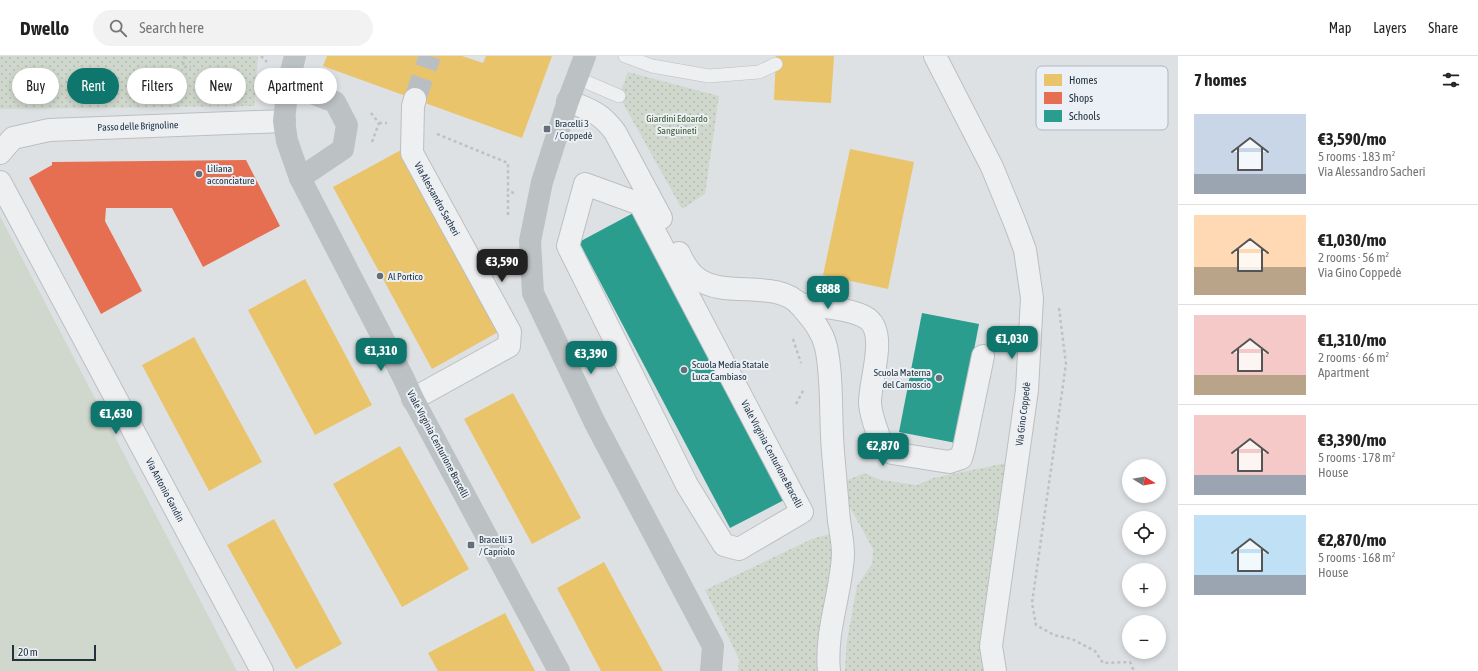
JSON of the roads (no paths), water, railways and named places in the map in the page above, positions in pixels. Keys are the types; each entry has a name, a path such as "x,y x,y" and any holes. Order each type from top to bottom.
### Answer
{"street":[{"name":"Viale Virginia Centurione Bracelli","path":"292,68 295,56"},
{"path":"585,56 568,101 542,182 530,241 533,293 595,423 713,646 711,671"},
{"name":"Via Gino Coppedè","path":"935,56 992,167 1015,223 1025,250 1032,298 1027,390 991,646 995,671"},
{"name":"Via Alessandro Sacheri","path":"413,399 509,346 510,332 412,153 412,123 415,99"},
{"path":"568,101 599,114 616,132 682,260 698,279 709,285 779,293 793,299 815,322 821,332 826,346 828,362 832,450 843,553 840,586 830,631 828,656 829,671"},
{"name":"Viale Virginia Centurione Bracelli","path":"286,104 284,121 287,141 300,178 413,399 559,671"},
{"path":"300,178 343,149 347,125 336,104"},
{"name":"Passo delle Brignoline","path":"0,154 13,138 49,130 284,121"},
{"name":"Via Antonio Gandin","path":"0,182 262,671"},
{"name":"Viale Virginia Centurione Bracelli","path":"586,184 640,204 802,512 739,550 724,545 687,485 568,246 586,184"},
{"path":"799,304 849,311 868,320 875,327 877,336 877,350 870,404 873,420 882,444 885,449 892,453 950,462 961,458 983,356"}],"lane":[{"path":"625,56 652,66 709,76 759,72 776,64"},
{"path":"577,78 619,96"}],"tunnel":[{"path":"415,99 430,56"}],"place":[{"name":"Bracelli 3 / Coppedè","path":"547,129"},
{"name":"Liliana acconciature","path":"199,174"},
{"name":"Al Portico","path":"380,276"},
{"name":"Scuola Media Statale Luca Cambiaso","path":"684,370"},
{"name":"Scuola Materna del Camoscio","path":"939,378"},
{"name":"Bracelli 3 / Capriolo","path":"471,545"}],"park label":[{"name":"Giardini Edoardo Sanguineti","path":"677,124"}]}
